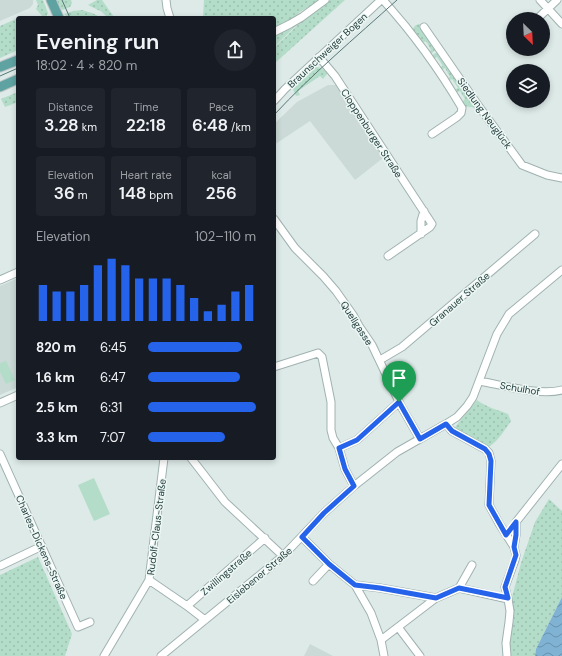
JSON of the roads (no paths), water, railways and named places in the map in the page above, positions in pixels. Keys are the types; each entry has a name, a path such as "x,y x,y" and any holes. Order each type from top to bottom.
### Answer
{"main road":[{"path":"51,0 58,16"},
{"path":"0,67 16,61"},
{"path":"0,87 16,80"}],"street":[{"path":"166,0 166,8 169,16"},
{"path":"276,31 302,17 325,0"},
{"name":"Braunschweiger Bogen","path":"276,99 319,57 382,0"},
{"name":"Siedlung Neuglück","path":"382,0 408,28 425,51 462,108 461,113 457,117 432,134"},
{"path":"540,0 562,24"},
{"path":"545,12 557,0"},
{"name":"Siedlung Neuglück","path":"424,27 480,108 522,165 547,175 562,178"},
{"name":"Cloppenburger Straße","path":"319,57 335,76 432,224 430,227 388,256"},
{"path":"420,234 421,221 424,211"},
{"name":"Quellgasse","path":"276,222 295,248 336,291 353,315 372,345 400,404 420,439"},
{"name":"Granauer Straße","path":"380,360 402,347 535,234"},
{"name":"Eislebener Straße","path":"161,656 284,556 324,513 354,486 397,452 457,417 473,397 497,334 509,314 562,270"},
{"path":"0,280 16,273"},
{"path":"276,366 318,353 322,357 331,402 331,430 333,438 339,448 345,469 354,486"},
{"name":"Schulhof","path":"479,381 544,393 562,390"},
{"path":"0,403 16,396"},
{"path":"339,448 357,440 400,404"},
{"path":"446,424 452,431 485,449 489,454 491,461 489,505 514,547 516,555 515,560 505,587 510,611 506,643 507,656"},
{"name":"Charles-Dickens-Straße","path":"0,455 78,627 90,622"},
{"name":"Rudolf-Claus-Straße","path":"104,656 149,580 164,460"},
{"path":"193,460 225,502 284,556"},
{"path":"506,535 562,464"},
{"path":"514,547 516,522"},
{"path":"302,537 329,564 355,585 371,613 381,640 384,656"},
{"name":"Zwillingstraße","path":"187,606 265,538"},
{"path":"0,566 42,546"},
{"path":"313,581 329,564"},
{"path":"459,588 472,564"},
{"path":"149,580 205,620"},
{"path":"355,585 436,598"},
{"path":"381,640 436,598 459,588 508,598"},
{"path":"398,627 420,656"}],"water":[{"path":"562,597 562,656 535,656 536,649"}],"tram line":[{"path":"62,0 69,16"},
{"path":"276,113 319,71 397,0"},
{"path":"0,76 16,69"}]}
